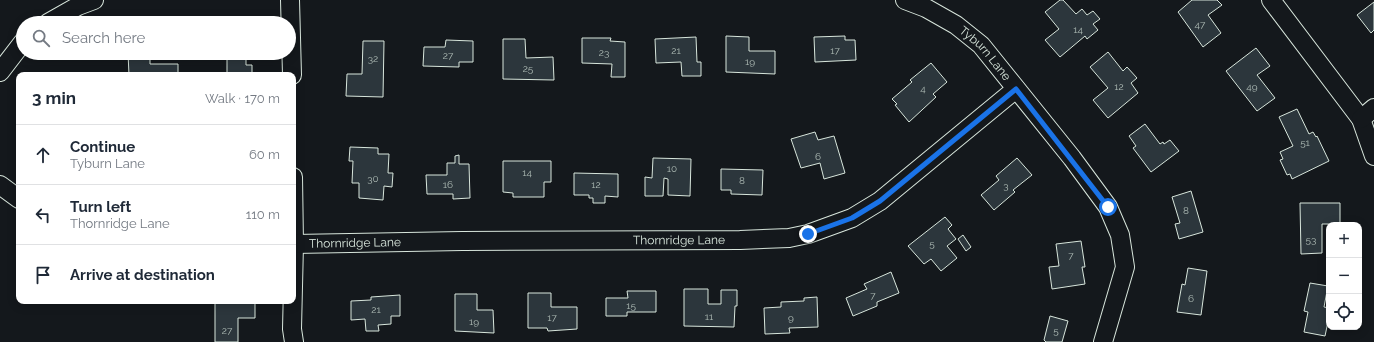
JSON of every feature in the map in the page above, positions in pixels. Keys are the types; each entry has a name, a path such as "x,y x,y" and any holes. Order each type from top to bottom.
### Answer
{"street":[{"path":"60,16 78,6 94,0"},
{"path":"290,0 290,16"},
{"name":"Tyburn Lane","path":"905,0 926,8 956,25 981,46 1108,207 1120,235 1125,267 1103,342"},
{"path":"1271,0 1367,113 1374,156"},
{"path":"0,72 16,51"},
{"path":"292,60 292,72"},
{"name":"Thornridge Lane","path":"296,244 462,241 732,240 789,238 808,234 852,218 880,201 1016,89"},
{"path":"0,186 16,197"},
{"path":"293,304 292,329 294,342"}],"building":[{"path":"1060,0 1063,0 1076,14 1082,9 1087,15 1093,11 1100,19 1093,24 1098,30 1087,39 1085,36 1060,57 1045,40 1059,29 1045,12"},
{"path":"1192,0 1217,0 1222,5 1208,15 1221,33 1203,47 1178,12"},
{"path":"1374,2 1374,30 1371,33 1357,15"},
{"path":"726,36 749,37 749,51 775,51 775,74 726,72"},
{"path":"845,36 845,40 855,40 856,60 815,62 814,37"},
{"path":"696,37 697,62 701,62 701,76 682,76 681,62 656,63 655,39"},
{"path":"582,38 611,38 610,41 625,42 625,77 611,77 612,64 582,63"},
{"path":"503,39 525,39 526,58 553,57 554,80 503,79"},
{"path":"446,40 473,41 473,62 459,62 459,67 423,66 424,47 445,47"},
{"path":"363,41 384,41 383,97 346,96 347,74 362,74"},
{"path":"1256,48 1270,66 1257,75 1275,98 1257,111 1226,71"},
{"path":"1108,52 1123,71 1127,67 1137,78 1131,83 1138,93 1108,118 1093,100 1108,88 1090,67"},
{"path":"128,60 150,60 150,64 178,64 178,72 129,72"},
{"path":"227,60 246,60 246,65 252,65 252,72 227,72"},
{"path":"931,63 947,82 933,94 936,97 909,122 892,99 912,82 910,80"},
{"path":"1297,109 1309,134 1313,132 1316,137 1317,136 1329,161 1292,179 1290,174 1287,175 1280,160 1283,159 1280,152 1293,146 1279,117"},
{"path":"1145,124 1160,144 1163,142 1164,144 1170,140 1179,151 1151,172 1133,148 1136,146 1129,136"},
{"path":"815,132 818,140 834,136 845,173 824,179 820,163 801,168 791,139"},
{"path":"350,147 378,148 378,154 389,154 388,173 393,173 392,187 384,186 383,200 359,198 359,183 352,183 353,161 349,161"},
{"path":"459,155 459,164 469,164 470,198 453,199 453,194 427,194 426,175 447,175 447,163 455,163 455,156"},
{"path":"653,158 691,159 690,196 668,195 668,179 664,178 663,196 645,196 645,177 652,178"},
{"path":"1017,158 1032,175 1013,190 1015,192 994,210 981,195 999,180 996,176"},
{"path":"503,161 551,161 551,182 544,182 544,197 513,197 513,193 503,192"},
{"path":"721,169 763,170 762,195 731,194 731,190 721,190"},
{"path":"574,173 618,174 618,197 605,196 605,203 593,203 593,198 589,198 589,195 574,195"},
{"path":"1191,191 1203,232 1179,239 1175,224 1180,223 1172,197"},
{"path":"1300,203 1340,203 1340,222 1326,222 1326,224 1322,224 1322,253 1301,254"},
{"path":"945,217 952,225 948,229 956,239 947,246 957,258 941,271 931,259 924,264 908,246"},
{"path":"963,235 971,247 966,251 958,239"},
{"path":"1081,241 1085,267 1082,267 1085,284 1052,289 1049,267 1059,266 1056,244"},
{"path":"1188,268 1207,271 1201,315 1177,312 1182,284 1185,285"},
{"path":"891,272 899,293 877,302 877,306 853,316 846,298 867,289 864,284"},
{"path":"1310,283 1326,286 1324,307 1326,307 1325,336 1304,332 1308,312 1304,311"},
{"path":"684,289 708,289 708,304 721,304 721,290 737,290 737,306 735,306 734,327 684,326"},
{"path":"627,291 656,291 656,312 627,312 627,316 606,316 606,298 628,298"},
{"path":"528,293 551,293 551,307 577,307 577,329 548,331 547,328 528,328"},
{"path":"455,294 477,294 477,310 493,310 494,333 455,331"},
{"path":"400,295 400,316 391,316 391,324 378,325 379,331 366,331 365,319 351,320 351,301 371,300 371,297"},
{"path":"817,297 818,327 789,328 790,333 765,334 764,308 781,307 781,302 804,301 804,298"},
{"path":"215,304 255,304 255,318 238,318 238,342 215,342"},
{"path":"1050,316 1068,321 1062,342 1046,342 1044,340"}],"route":[{"path":"808,234 852,218 880,201 941,149 1016,89 1072,158 1108,207"}]}
